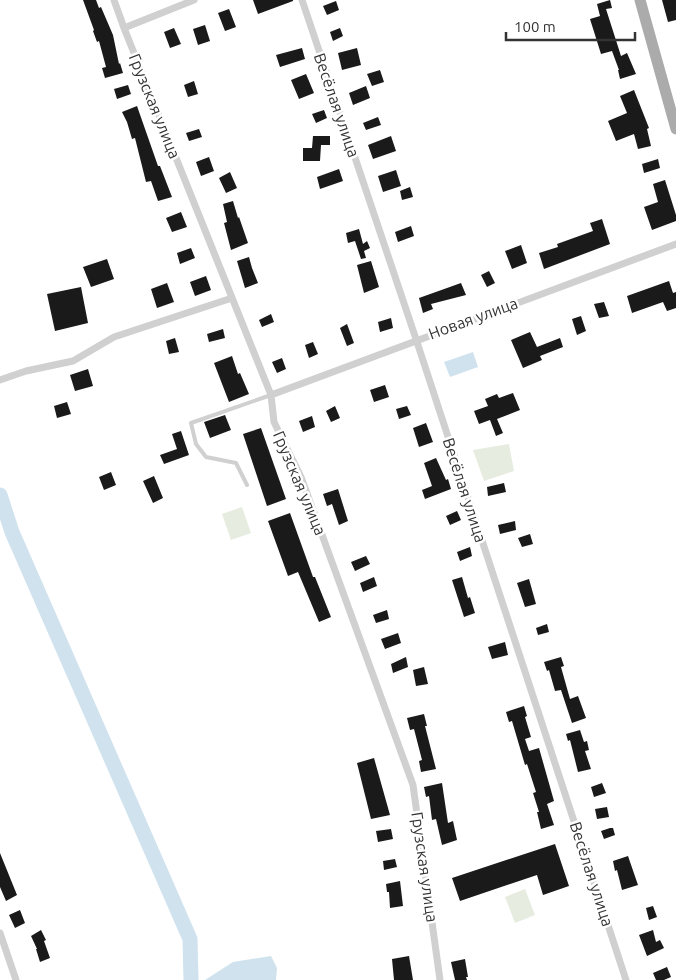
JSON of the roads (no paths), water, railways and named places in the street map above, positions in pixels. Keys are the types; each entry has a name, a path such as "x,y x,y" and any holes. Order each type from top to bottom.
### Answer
{"main road":[{"path":"640,0 676,129"}],"street":[{"name":"Грузская улица","path":"114,0 271,394 274,422 301,477 413,785 440,980"},
{"path":"124,28 194,0"},
{"name":"Весёлая улица","path":"302,0 416,339 626,980"},
{"name":"Новая улица","path":"271,394 676,244"},
{"path":"0,380 73,361 114,337 232,298"},
{"path":"0,933 16,980"}],"lane":[{"path":"247,485 236,463 206,457 196,444 191,423 271,394"}],"water":[{"path":"473,352 478,367 450,377 444,362"},
{"path":"271,956 277,968 276,980 205,980 233,962"}],"waterway":[{"path":"0,495 12,532 190,939 191,980"}]}
